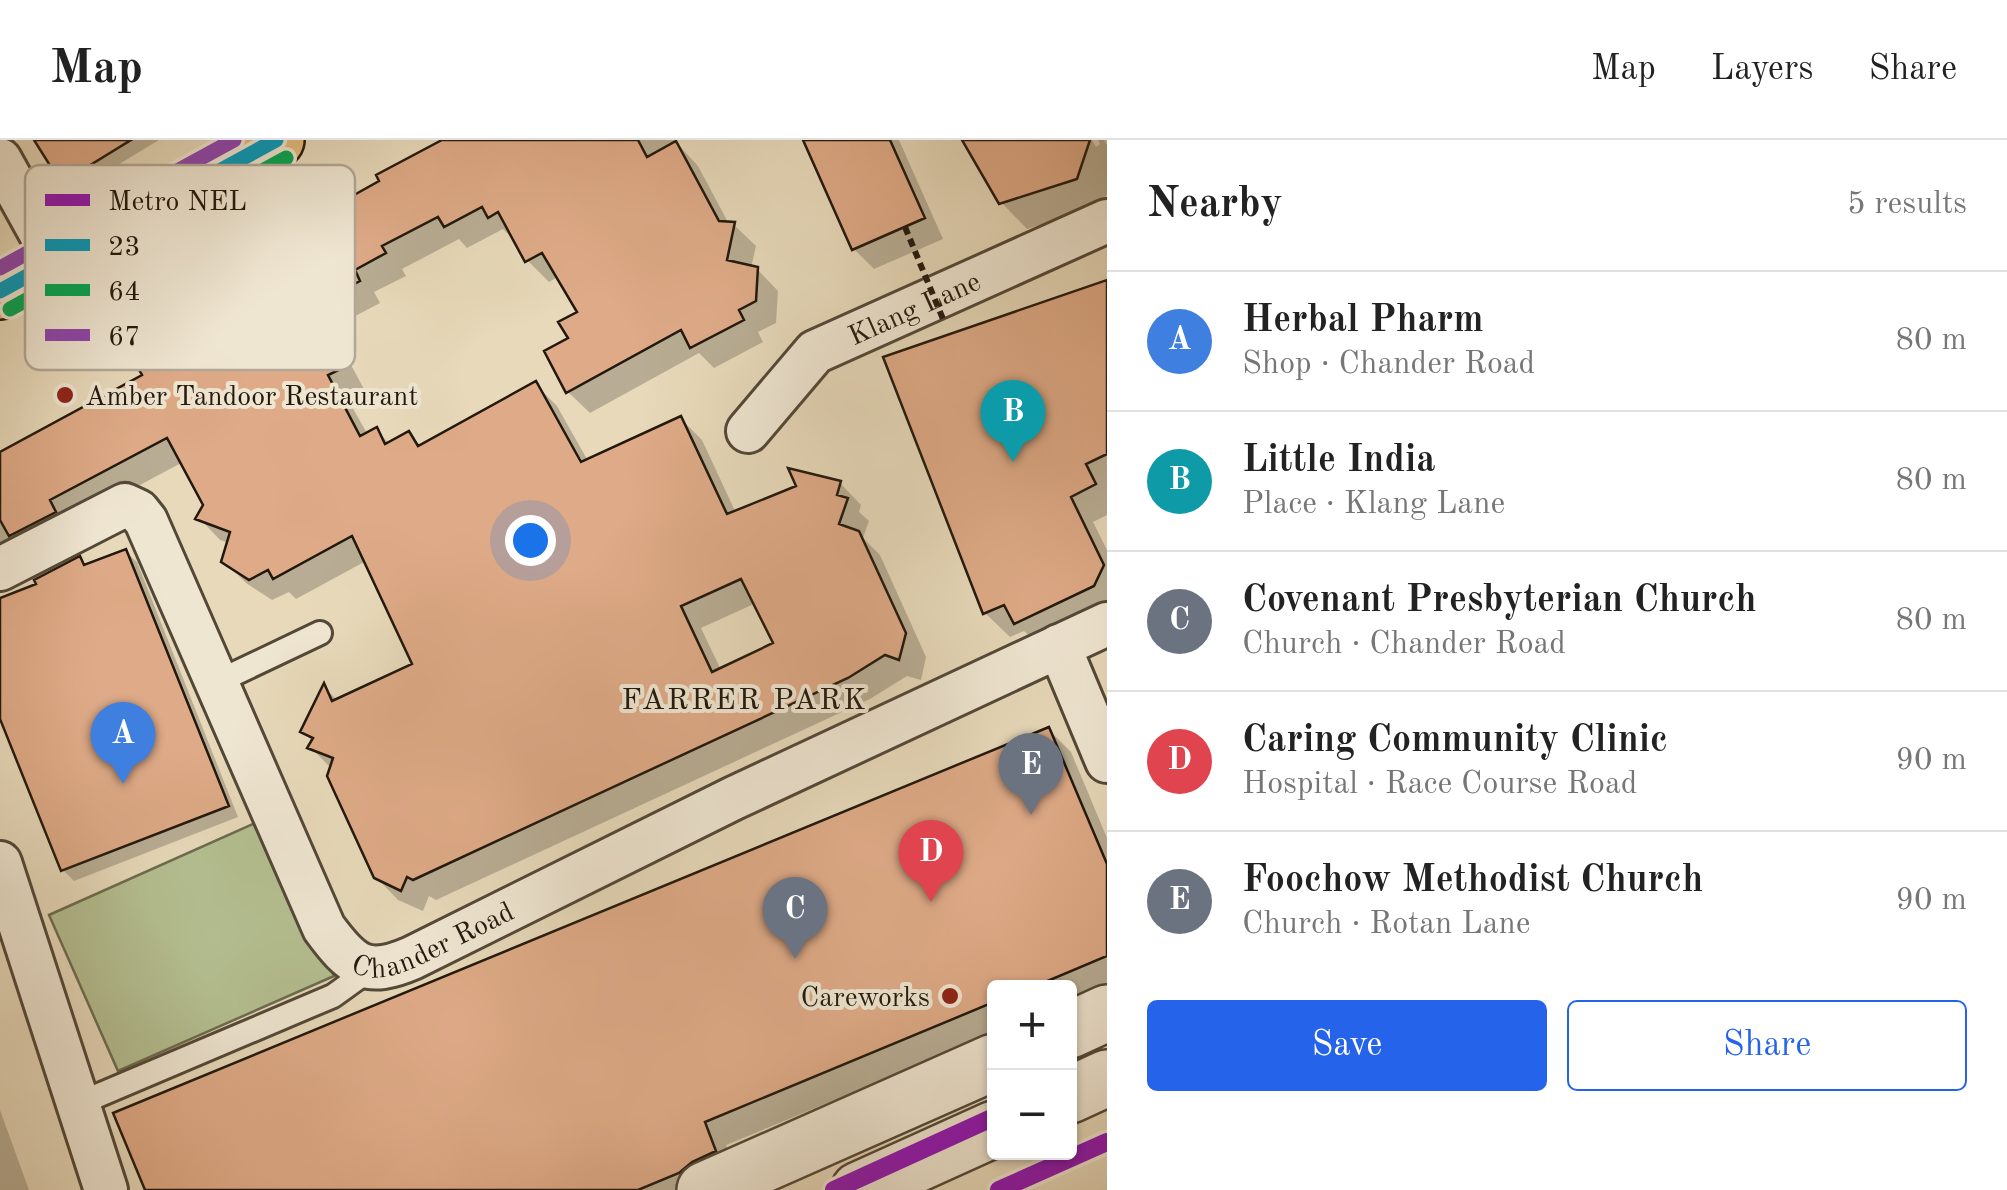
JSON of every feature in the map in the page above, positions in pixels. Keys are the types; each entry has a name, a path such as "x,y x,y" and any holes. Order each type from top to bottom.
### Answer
{"main road":[{"path":"231,165 276,140"},
{"path":"0,291 25,278"}],"street":[{"path":"0,160 25,205"},
{"name":"Klang Lane","path":"748,431 815,352 1107,221"},
{"name":"Chander Road","path":"0,569 125,505 138,511 324,928 344,956 369,970 392,967 412,958 717,806 1107,624"},
{"path":"1059,646 1107,761"},
{"path":"0,863 106,1190"},
{"path":"1077,1027 1107,1013"},
{"path":"705,1190 987,1065"},
{"path":"1077,1092 1107,1078"},
{"path":"859,1190 987,1132"}],"lane":[{"path":"217,682 320,633"},
{"path":"78,1104 334,996 369,970"}],"path":[{"path":"905,227 942,319"}],"green space":[{"path":"264,819 334,976 118,1071 49,915"}],"building":[{"path":"34,140 131,140 90,165 50,165"},
{"path":"442,140 638,140 647,157 676,141 719,221 735,222 727,260 758,267 756,301 739,310 744,320 690,348 681,330 566,393 544,351 568,338 558,322 577,312 542,253 525,262 498,212 488,218 482,207 444,227 438,217 382,246 386,253 355,270 355,194 379,181 376,175"},
{"path":"803,140 890,140 925,218 852,250"},
{"path":"962,140 1090,140 1077,179 999,204"},
{"path":"1107,280 1107,454 1086,464 1096,484 1071,497 1104,565 1094,586 1014,624 1004,605 983,614 883,357"},
{"path":"139,370 339,370 328,375 360,436 377,427 385,444 409,431 418,446 536,381 581,462 681,416 727,514 796,486 788,468 841,481 837,495 848,498 839,524 859,531 906,633 899,660 885,655 848,678 413,880 407,877 401,891 374,878 327,776 333,758 307,748 313,738 300,732 324,683 332,701 412,664 352,536 273,579 268,570 249,580 221,562 230,532 195,519 203,505 167,438 50,500 56,512 9,536 0,520 0,452 142,375","holes":["741,579 773,643 712,672 681,606"]},
{"path":"126,549 229,806 61,871 0,719 0,598 36,584 34,580 80,556 84,565"},
{"path":"1049,727 1107,864 1107,956 1050,980 987,980 987,1005 705,1122 716,1151 679,1173 638,1190 145,1190 113,1113"}],"metro line":[{"name":"NEL","path":"834,1190 987,1120"},
{"name":"NEL","path":"999,1190 1107,1142"}],"transit line":[{"name":"67","path":"188,165 234,140"},
{"name":"23","path":"230,165 276,140"},
{"name":"64","path":"273,165 286,158"},
{"name":"67","path":"0,268 25,254"},
{"name":"23","path":"0,291 25,277"},
{"name":"64","path":"10,309 25,301"}],"place":[{"name":"Amber Tandoor Restaurant","path":"65,395"},
{"name":"Little India","path":"1013,462"},
{"name":"Herbal Pharm","path":"123,784"},
{"name":"Foochow Methodist Church","path":"1031,815"},
{"name":"Caring Community Clinic","path":"931,902"},
{"name":"Covenant Presbyterian Church","path":"795,959"},
{"name":"Careworks","path":"950,996"}],"district":[{"name":"FARRER PARK","path":"745,699"}]}
